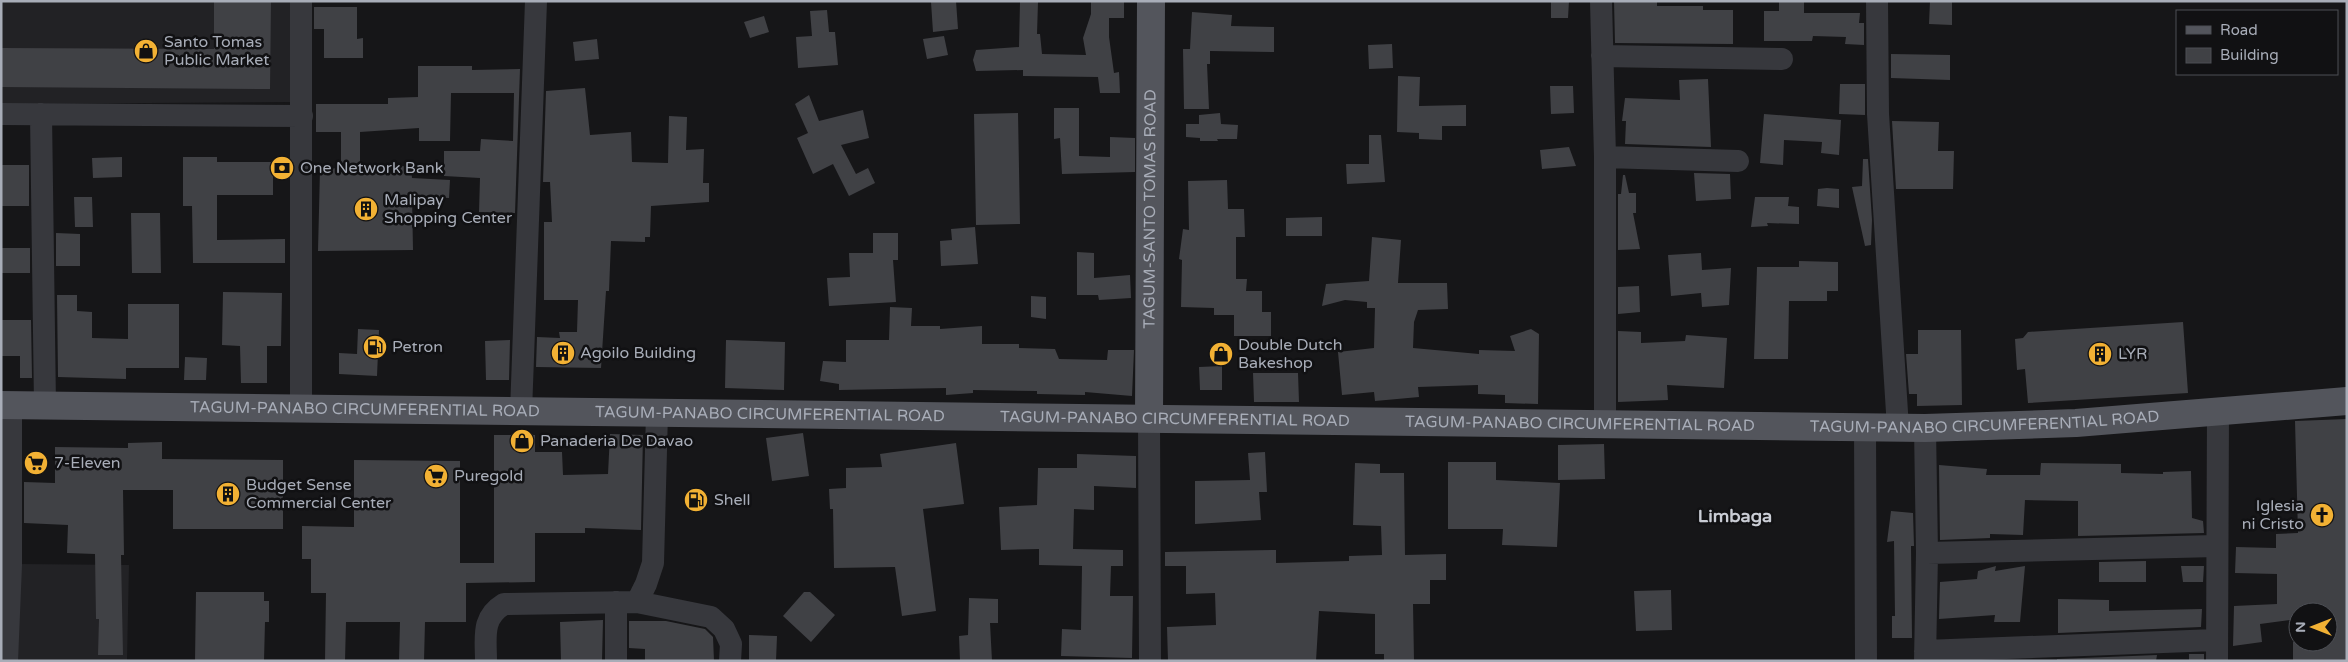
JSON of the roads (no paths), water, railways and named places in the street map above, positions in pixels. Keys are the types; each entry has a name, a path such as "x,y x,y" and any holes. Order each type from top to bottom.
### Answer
{"main road":[{"name":"TAGUM-SANTO TOMAS ROAD","path":"1149,418 1151,1"},
{"name":"TAGUM-PANABO CIRCUMFERENTIAL ROAD","path":"6,405 1925,428 2076,423 2347,402"}],"street":[{"path":"301,1 301,408"},
{"path":"522,412 536,1"},
{"path":"1601,1 1604,156 1604,424"},
{"path":"1877,1 1880,153 1898,428"},
{"path":"1602,56 1782,59"},
{"path":"1,114 302,116"},
{"path":"41,114 45,405"},
{"path":"1604,156 1738,161"},
{"path":"6,405 11,565 7,661"},
{"path":"1925,428 1927,553 1925,656 2217,650 2218,411"},
{"path":"616,661 626,602 646,584 653,563 657,413"},
{"path":"1149,418 1150,661"},
{"path":"1865,427 1866,661"},
{"path":"1927,553 2216,546"},
{"path":"486,661 487,623 492,612 504,604 626,602 711,617 724,629 731,644 730,661"}],"place":[{"name":"Santo Tomas Public Market","path":"146,51"},
{"name":"One Network Bank","path":"282,168"},
{"name":"Malipay Shopping Center","path":"366,209"},
{"name":"Petron","path":"375,347"},
{"name":"Agoilo Building","path":"563,353"},
{"name":"Double Dutch Bakeshop","path":"1221,354"},
{"name":"LYR","path":"2100,354"},
{"name":"Panaderia De Davao","path":"522,441"},
{"name":"7-Eleven","path":"36,463"},
{"name":"Puregold","path":"436,476"},
{"name":"Budget Sense Commercial Center","path":"228,494"},
{"name":"Shell","path":"696,500"},
{"name":"Iglesia ni Cristo","path":"2322,515"}],"district":[{"name":"Limbaga","path":"1735,516"}]}
